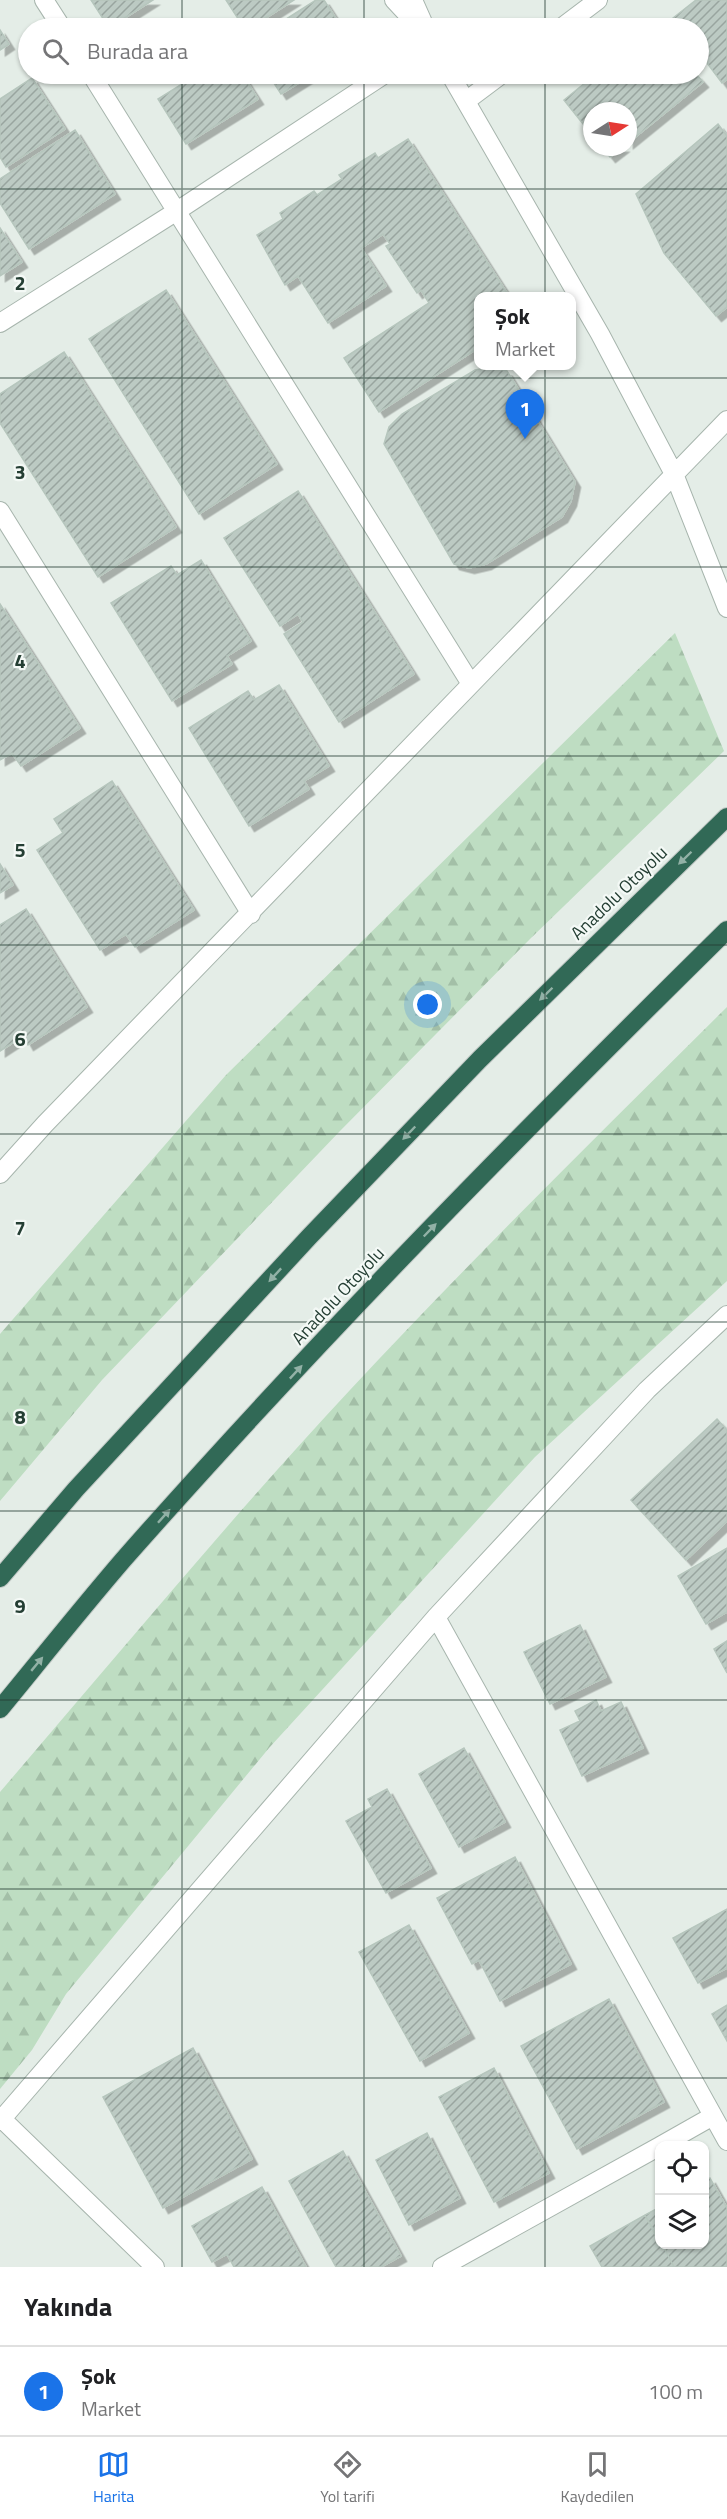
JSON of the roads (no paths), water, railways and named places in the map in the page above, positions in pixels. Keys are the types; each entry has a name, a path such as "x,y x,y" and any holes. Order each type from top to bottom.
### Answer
{"highway":[{"name":"Anadolu Otoyolu","path":"0,1578 76,1489 317,1229 480,1059 727,817"},
{"name":"Anadolu Otoyolu","path":"0,1709 123,1561 265,1404 532,1122 727,930"}],"street":[{"path":"44,0 56,18"},
{"path":"394,0 413,18"},
{"path":"405,0 417,18"},
{"path":"413,0 419,18"},
{"path":"574,18 598,0"},
{"path":"97,84 471,684"},
{"path":"0,323 371,84"},
{"path":"456,84 576,292"},
{"path":"466,101 489,84"},
{"path":"576,292 674,474 727,609"},
{"path":"2,1166 251,914 727,420"},
{"path":"0,511 251,914"},
{"path":"155,2267 1,2120 436,1617 647,1390 727,1315"},
{"path":"436,1617 727,2141"},
{"path":"669,2141 713,2116"},
{"path":"442,2267 655,2149"}],"place":[{"name":"Şok","path":"525,439"}]}
